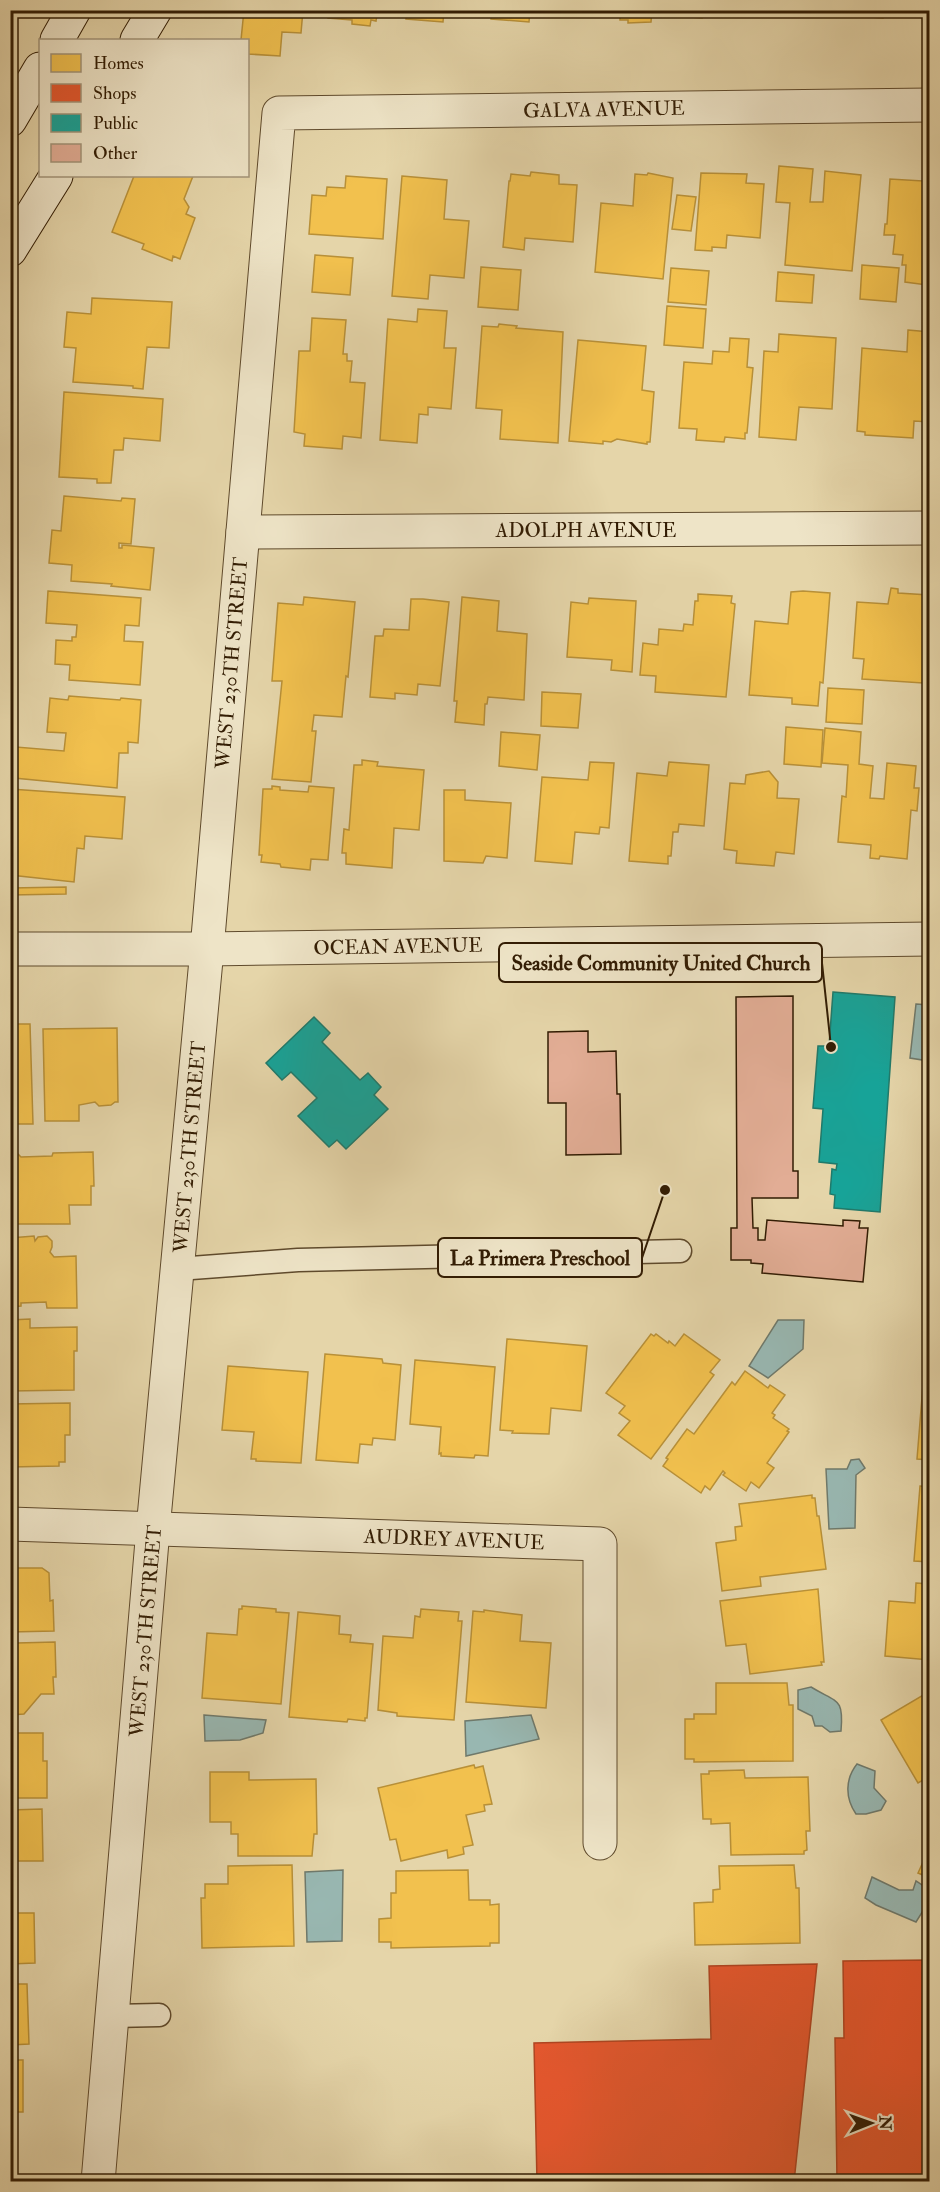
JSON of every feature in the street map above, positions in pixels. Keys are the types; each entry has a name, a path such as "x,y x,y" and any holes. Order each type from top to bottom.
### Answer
{"street":[{"path":"58,39 74,10"},
{"path":"138,39 155,10"},
{"path":"10,120 39,71"},
{"name":"GALVA AVENUE","path":"279,113 930,105"},
{"name":"WEST 230TH STREET","path":"98,2181 153,1529 207,949 279,113"},
{"path":"10,250 55,177"},
{"name":"ADOLPH AVENUE","path":"243,532 930,528"},
{"name":"OCEAN AVENUE","path":"10,949 207,949 930,939"},
{"name":"AUDREY AVENUE","path":"10,1524 600,1544 600,1843"}],"lane":[{"path":"178,1269 298,1260 680,1251"},
{"path":"113,2016 159,2015"}],"water":[{"path":"916,1004 929,1005 929,1061 910,1058"},
{"path":"778,1320 804,1320 803,1349 768,1378 749,1366"},
{"path":"859,1459 865,1468 856,1475 855,1528 829,1529 826,1469 847,1469 851,1460"},
{"path":"811,1687 833,1699 840,1706 841,1731 830,1732 822,1726 815,1726 812,1716 798,1709 798,1690"},
{"path":"204,1715 266,1720 263,1733 240,1740 205,1741"},
{"path":"531,1715 539,1739 466,1756 465,1721"},
{"path":"857,1764 875,1771 874,1788 886,1801 881,1810 856,1814 852,1808 848,1789 850,1776"},
{"path":"343,1870 342,1941 307,1942 305,1872"},
{"path":"872,1877 899,1890 913,1890 916,1881 925,1887 926,1906 916,1922 865,1898"}],"building: Homes":[{"path":"244,10 303,10 301,33 282,32 280,56 249,54 249,39 241,39"},
{"path":"328,10 393,10 392,17 377,15 376,21 371,20 370,26 352,24 352,20 328,18"},
{"path":"407,10 444,10 443,22 406,19"},
{"path":"491,10 530,10 529,22 491,19"},
{"path":"579,10 615,10 615,17 579,15"},
{"path":"620,10 652,10 651,22 628,23 628,20 620,20"},
{"path":"664,10 702,10 702,18 664,15"},
{"path":"752,10 788,10 788,16 752,13"},
{"path":"856,10 892,10 891,15 883,15 883,18 855,16"},
{"path":"779,166 813,169 810,202 823,202 825,171 861,175 852,271 785,265 790,203 776,202"},
{"path":"924,169 930,170 930,262 927,285 905,282 906,265 902,265 903,255 893,254 895,235 884,235 885,224 887,224 890,179 923,181"},
{"path":"531,172 559,175 559,184 577,185 573,242 525,238 524,250 503,247 511,174 530,176"},
{"path":"648,173 673,178 663,279 595,272 601,203 633,206 635,174 647,175"},
{"path":"701,173 747,174 746,183 764,184 760,238 727,235 726,248 712,247 712,251 695,250"},
{"path":"346,176 387,179 383,239 309,234 312,195 326,196 327,187 345,188"},
{"path":"402,176 447,180 444,219 469,221 464,278 430,275 428,299 392,296"},
{"path":"134,177 193,177 184,199 189,207 186,214 195,218 180,259 173,256 172,261 142,249 144,244 112,232"},
{"path":"677,195 696,197 691,231 672,229"},
{"path":"315,255 353,258 350,295 312,292"},
{"path":"862,265 899,268 896,302 860,299"},
{"path":"481,267 521,270 518,310 478,307"},
{"path":"671,268 709,271 706,305 668,302"},
{"path":"778,272 814,275 812,303 776,301"},
{"path":"92,298 172,302 169,348 147,347 143,389 133,388 133,386 73,382 76,348 64,347 67,312 91,314"},
{"path":"667,306 706,309 703,348 664,345"},
{"path":"418,309 447,311 444,348 456,348 451,409 428,407 428,415 419,414 417,443 380,440 388,319 417,322"},
{"path":"312,318 346,320 343,354 347,354 347,361 352,361 350,382 365,383 361,438 343,436 342,449 304,446 305,434 294,432 299,351 310,351"},
{"path":"499,324 517,326 516,328 563,332 558,443 500,439 502,410 476,408 482,326 498,327"},
{"path":"908,330 930,332 930,422 914,421 913,438 865,435 865,432 857,431 862,348 907,352"},
{"path":"779,334 836,338 832,409 799,407 796,440 759,437 764,351 778,352"},
{"path":"730,338 749,339 747,367 753,368 745,439 725,437 724,442 696,440 697,429 679,428 684,362 712,364 713,351 729,352"},
{"path":"578,340 646,346 642,390 654,392 650,442 647,444 617,439 611,442 603,441 603,444 569,441"},
{"path":"64,392 163,399 160,441 124,438 123,450 114,450 111,483 97,483 97,479 59,477"},
{"path":"64,496 121,501 122,498 135,499 131,544 119,543 119,548 122,548 122,545 154,548 150,590 71,581 72,565 49,563 52,530 61,531"},
{"path":"891,588 898,589 898,593 929,595 923,683 862,679 864,659 853,658 857,602 888,604"},
{"path":"48,591 141,598 139,626 125,625 124,641 143,642 140,685 69,680 70,665 55,664 56,640 72,641 72,637 76,637 77,625 46,623"},
{"path":"791,592 830,593 823,683 820,682 818,706 792,704 792,698 749,695 755,621 788,624"},
{"path":"698,594 732,596 731,603 735,604 726,697 655,692 656,676 640,675 643,643 658,645 659,629 683,631 684,624 693,625 695,601 698,601"},
{"path":"304,597 355,602 342,717 314,715 312,731 316,731 311,782 272,779 282,681 272,681 278,603 303,605"},
{"path":"462,597 499,601 497,631 527,634 524,700 488,697 487,704 485,704 484,725 455,722 457,701 454,701"},
{"path":"589,598 636,601 632,672 611,670 612,660 567,657 571,602 588,604"},
{"path":"411,599 449,602 440,686 418,684 417,695 395,693 395,699 370,697 375,636 383,636 384,629 409,630"},
{"path":"828,688 864,690 862,724 826,722"},
{"path":"542,692 581,694 578,728 541,726"},
{"path":"69,696 141,700 138,743 128,742 128,753 119,753 117,788 14,778 16,747 64,751 66,733 47,732 50,698 68,700"},
{"path":"786,727 823,730 821,767 784,764"},
{"path":"825,728 861,732 859,764 873,766 870,798 884,799 887,763 916,766 914,788 919,788 917,811 911,810 907,859 880,856 879,859 870,858 871,845 838,842 842,796 846,797 848,765 822,763"},
{"path":"501,732 540,735 537,770 499,766"},
{"path":"362,760 378,762 377,766 424,770 419,830 394,828 392,868 346,864 346,853 342,853 344,829 349,830 354,765 362,765"},
{"path":"590,762 614,763 609,828 600,827 599,834 575,832 572,864 535,861 542,777 588,780"},
{"path":"669,762 709,765 704,826 679,824 678,832 673,832 668,864 629,861 637,773 667,776"},
{"path":"769,771 778,782 777,798 799,799 794,854 776,852 774,866 736,863 737,851 724,849 730,783 745,784 746,775"},
{"path":"272,786 280,787 280,790 308,792 309,786 334,788 328,860 311,859 310,870 261,862 262,855 259,855 263,789 272,789"},
{"path":"10,789 125,797 122,839 85,836 84,849 77,848 74,882 10,875"},
{"path":"444,790 465,790 465,800 511,803 507,858 486,856 483,863 444,861"},
{"path":"66,887 66,894 10,895 10,888"},
{"path":"10,1024 30,1024 33,1124 10,1124"},
{"path":"117,1028 118,1102 99,1106 95,1102 79,1105 79,1121 45,1121 43,1029"},
{"path":"93,1152 94,1186 91,1186 91,1205 69,1205 70,1224 10,1224 10,1154 18,1154 21,1157"},
{"path":"927,1234 930,1235 930,1269 924,1269"},
{"path":"34,1236 35,1241 38,1237 47,1236 52,1241 50,1252 54,1257 76,1256 77,1308 47,1308 46,1302 21,1303 21,1306 10,1307 10,1238"},
{"path":"30,1319 30,1328 77,1327 77,1351 74,1351 74,1390 10,1391 10,1320"},
{"path":"651,1334 654,1336 656,1334 675,1346 684,1334 720,1360 710,1372 714,1375 651,1459 618,1435 630,1421 619,1413 625,1406 606,1393"},
{"path":"507,1339 587,1346 581,1411 551,1408 549,1434 512,1433 513,1431 500,1430"},
{"path":"325,1354 382,1359 383,1363 401,1365 395,1440 373,1438 372,1445 360,1444 358,1463 316,1460"},
{"path":"415,1360 495,1367 488,1456 475,1455 474,1458 441,1456 441,1453 439,1454 441,1427 410,1424"},
{"path":"228,1366 308,1372 301,1463 251,1459 254,1432 222,1430"},
{"path":"745,1371 768,1388 770,1385 785,1395 772,1413 775,1415 773,1418 789,1429 787,1431 789,1432 767,1463 774,1468 759,1488 751,1482 746,1491 723,1475 725,1473 723,1471 710,1490 705,1486 701,1493 663,1466 668,1459 666,1458 687,1429 694,1434 732,1382 735,1385"},
{"path":"923,1385 930,1385 930,1460 917,1459"},
{"path":"70,1403 70,1435 65,1435 65,1462 59,1462 59,1466 10,1467 10,1404"},
{"path":"920,1486 930,1487 930,1562 914,1561"},
{"path":"812,1495 812,1498 815,1498 817,1516 819,1516 826,1569 760,1577 761,1586 722,1591 716,1543 736,1540 735,1527 742,1526 739,1504"},
{"path":"16,1568 42,1568 49,1573 54,1631 10,1632 10,1572"},
{"path":"916,1583 930,1584 930,1660 885,1656 889,1601 915,1603"},
{"path":"818,1589 824,1662 821,1662 822,1665 750,1674 746,1644 726,1646 720,1601"},
{"path":"242,1606 276,1609 276,1612 289,1613 281,1704 202,1698 207,1633 237,1635 239,1609 242,1609"},
{"path":"421,1609 459,1612 458,1621 462,1621 454,1720 397,1716 397,1713 378,1710 383,1636 413,1638 415,1616 420,1617"},
{"path":"484,1610 522,1615 520,1641 551,1643 546,1708 466,1702 473,1611 484,1612"},
{"path":"298,1612 340,1616 339,1634 351,1635 350,1642 373,1644 365,1721 348,1719 347,1722 289,1717"},
{"path":"55,1642 54,1694 41,1694 24,1714 10,1715 10,1646 17,1646 17,1643"},
{"path":"716,1683 787,1683 789,1705 793,1705 793,1761 694,1762 694,1759 685,1759 685,1719 694,1719 694,1714 716,1714"},
{"path":"930,1691 930,1776 918,1783 881,1720"},
{"path":"10,1733 43,1733 43,1761 47,1761 47,1798 10,1798"},
{"path":"474,1765 475,1768 483,1766 492,1804 484,1805 485,1811 466,1815 473,1845 463,1847 464,1854 448,1858 447,1850 401,1861 396,1839 390,1840 378,1788"},
{"path":"744,1770 745,1778 808,1777 810,1831 806,1831 807,1850 804,1854 731,1855 730,1823 711,1824 711,1819 703,1819 701,1774 709,1774 709,1771"},
{"path":"210,1772 249,1772 249,1780 316,1779 317,1834 314,1834 312,1856 238,1856 238,1834 231,1834 231,1822 210,1822"},
{"path":"42,1809 43,1861 16,1861 11,1866 10,1879 10,1810"},
{"path":"930,1849 930,1878 918,1873"},
{"path":"292,1865 294,1946 202,1948 201,1898 205,1898 205,1884 228,1884 228,1866"},
{"path":"794,1865 796,1888 799,1888 800,1943 695,1945 694,1903 713,1902 713,1890 720,1889 719,1866"},
{"path":"468,1870 469,1900 490,1900 490,1905 499,1904 499,1943 490,1943 490,1946 391,1948 391,1942 379,1942 379,1919 391,1918 391,1893 396,1893 396,1871"},
{"path":"10,1913 34,1913 35,1963 10,1964"},
{"path":"10,1984 27,1984 29,2044 10,2045"},
{"path":"10,2060 23,2060 23,2112 10,2112"}],"building: Shops":[{"path":"930,1960 930,2182 837,2182 835,2038 844,2038 843,1961"},
{"path":"817,1964 794,2182 537,2182 534,2043 711,2039 709,1966"}],"building: Public":[{"path":"833,992 895,997 880,1212 834,1208 835,1195 830,1194 832,1169 836,1170 837,1164 819,1162 823,1109 813,1108 818,1046 829,1046"},
{"path":"314,1017 330,1033 322,1042 360,1080 368,1073 381,1087 374,1095 388,1109 346,1149 337,1140 329,1147 298,1116 317,1098 291,1072 282,1080 266,1063"}],"building: Other":[{"path":"793,996 793,1171 798,1171 798,1198 752,1198 753,1228 758,1228 758,1240 765,1240 767,1220 843,1226 843,1220 860,1221 859,1228 868,1228 863,1282 762,1273 763,1264 751,1263 751,1260 731,1260 731,1228 737,1228 736,997"},
{"path":"588,1031 588,1052 616,1051 617,1094 620,1094 621,1154 566,1155 566,1103 548,1103 548,1032"}],"place":[{"name":"Seaside Community United Church","path":"831,1047"},
{"name":"La Primera Preschool","path":"665,1190"}]}
